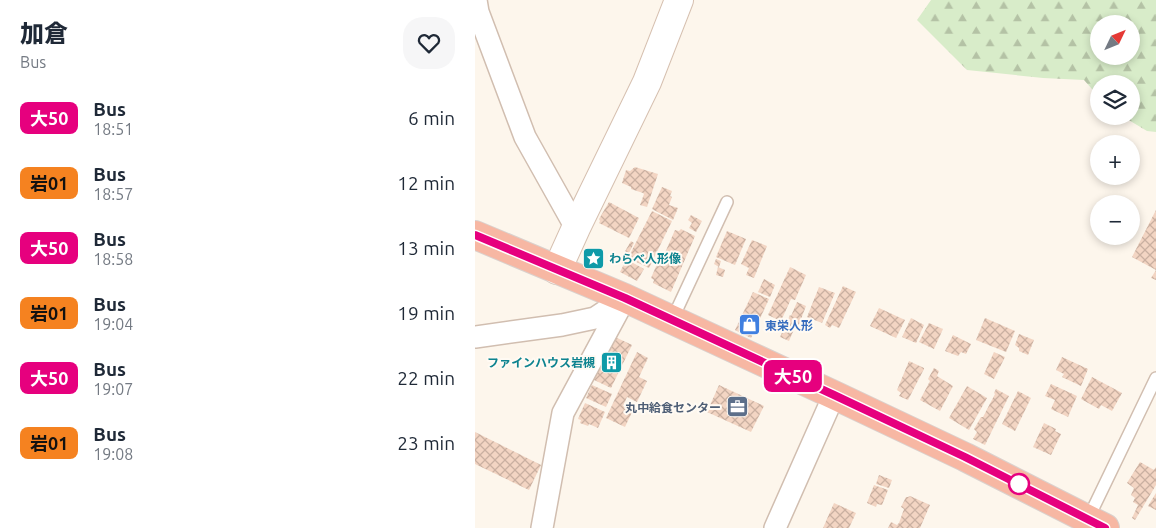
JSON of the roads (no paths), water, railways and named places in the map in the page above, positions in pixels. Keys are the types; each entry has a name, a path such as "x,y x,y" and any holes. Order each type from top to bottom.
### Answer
{"highway":[{"path":"475,235 625,298 834,395 965,457 1092,525"}],"street":[{"path":"475,0 525,137 576,228"},
{"path":"557,270 647,82 679,0"},
{"path":"476,339 595,318 625,298"},
{"path":"542,528 563,413 625,298"},
{"path":"775,528 834,395"}],"lane":[{"path":"672,320 727,202"},
{"path":"1092,525 1156,378"}],"place":[{"name":"わらべ人形像","path":"593,258"},
{"name":"東栄人形","path":"749,325"},
{"name":"ファインハウス岩槻","path":"611,362"},
{"name":"丸中給食センター","path":"737,407"}]}
